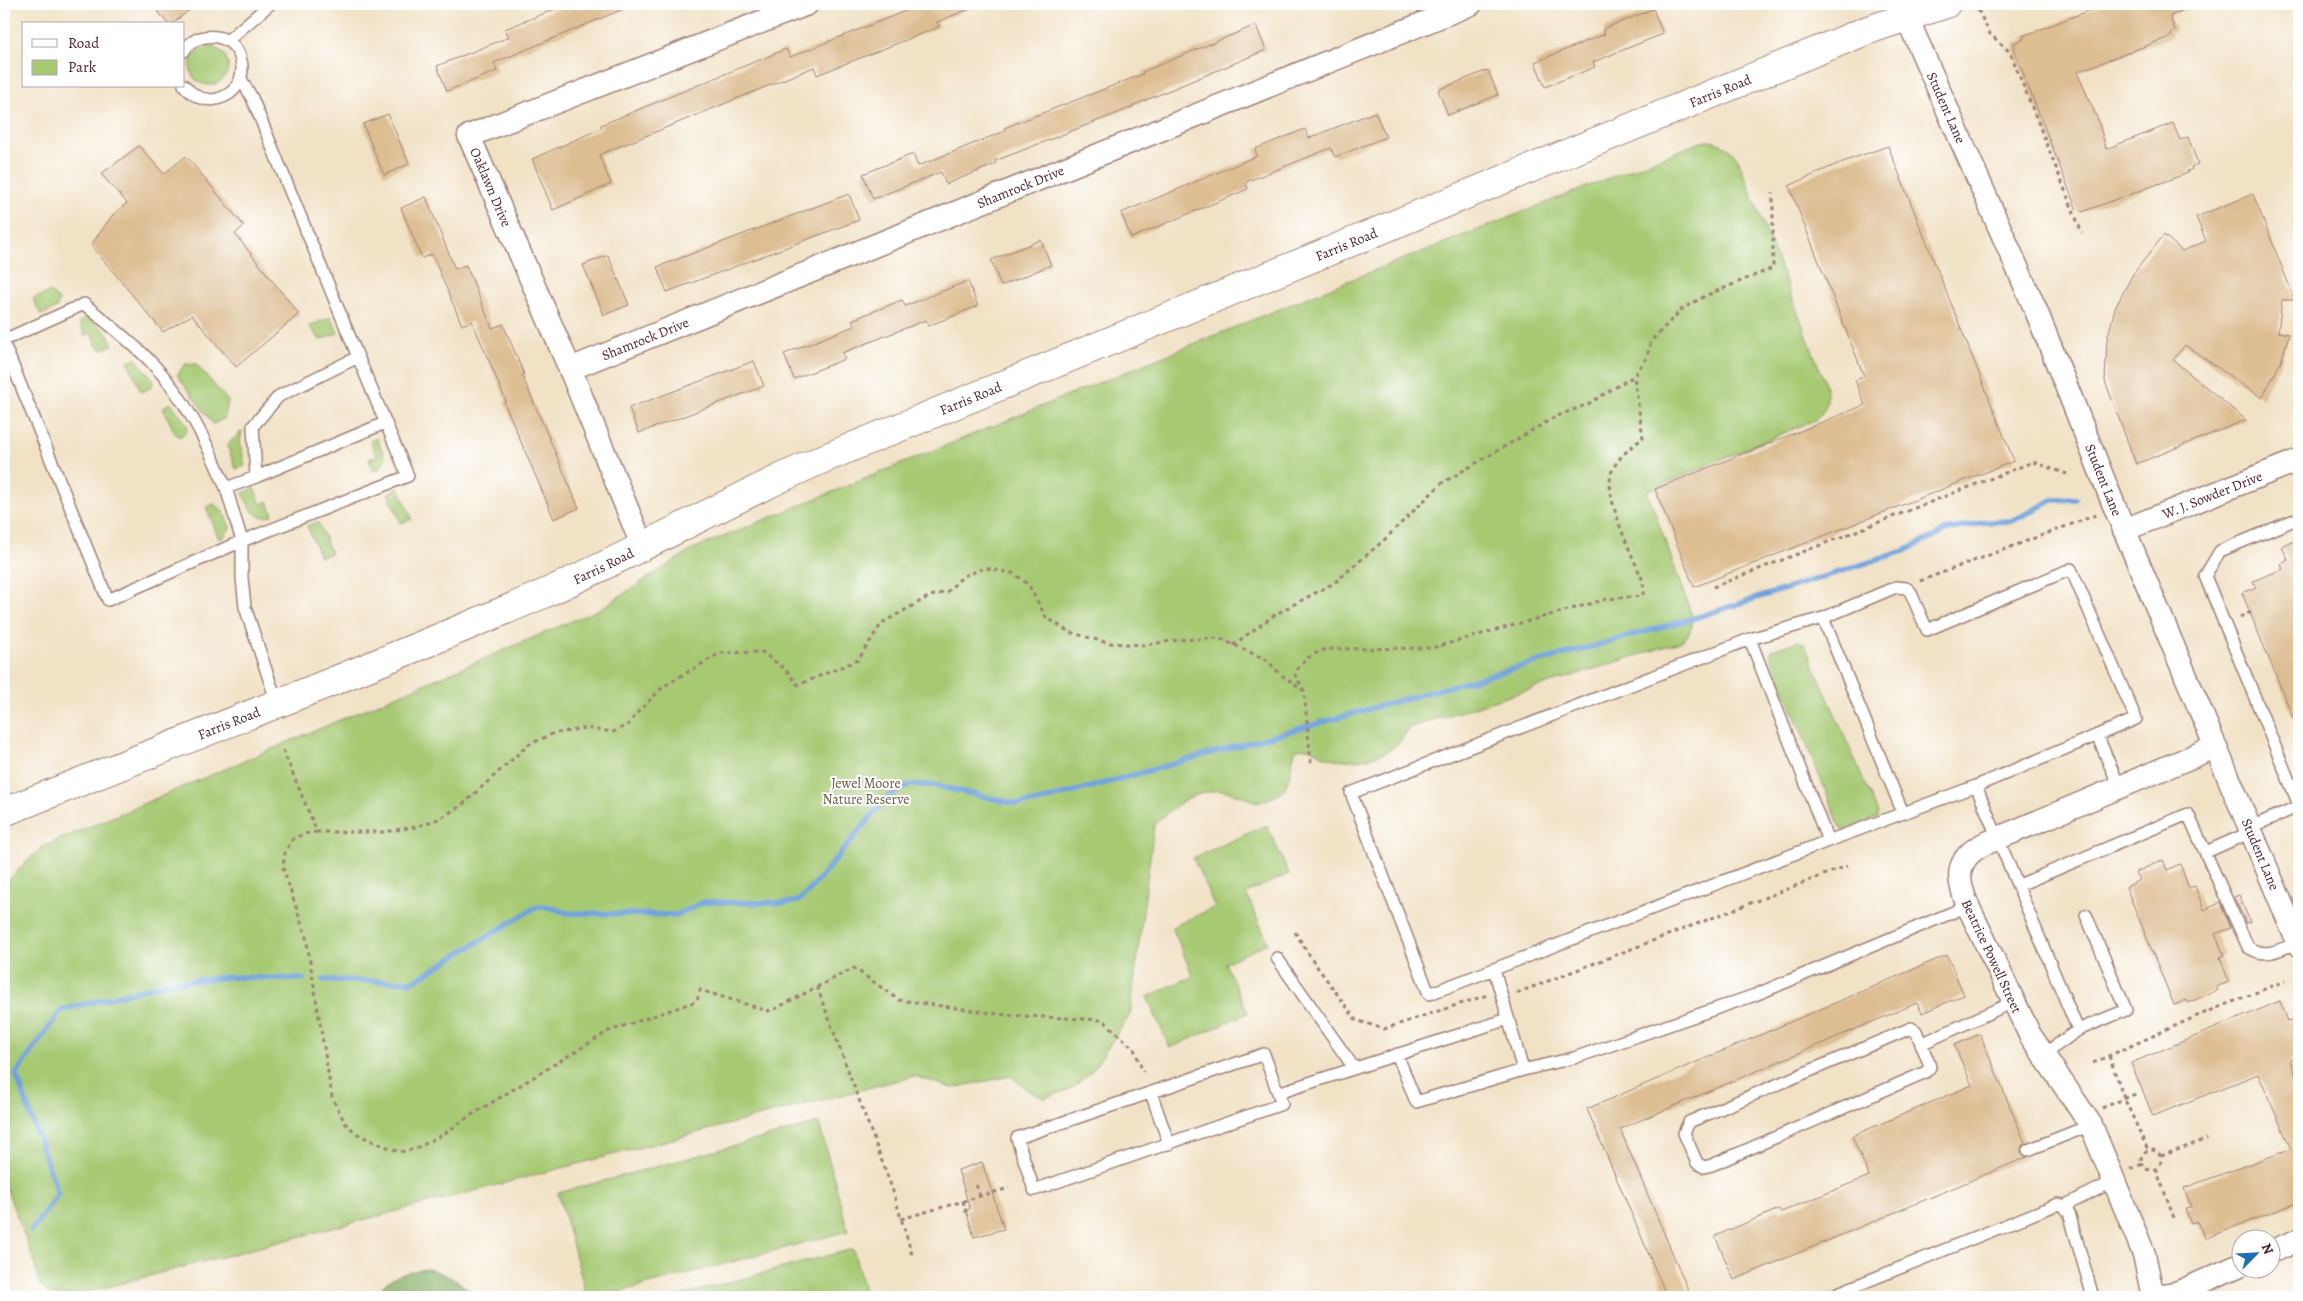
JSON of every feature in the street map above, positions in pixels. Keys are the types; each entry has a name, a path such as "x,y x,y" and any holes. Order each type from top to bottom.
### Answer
{"street":[{"name":"Oaklawn Drive","path":"642,545 570,369 469,136 807,4"},
{"name":"Shamrock Drive","path":"570,369 1471,4"},
{"name":"Farris Road","path":"4,812 277,704 543,594 766,483 830,456 1850,38 1945,4"},
{"name":"Student Lane","path":"1906,18 2035,308 2124,530 2299,943"},
{"name":"W. J. Sowder Drive","path":"2124,530 2299,460"},
{"name":"Beatrice Powell Street","path":"2154,1297 2144,1254 2121,1176 2092,1118 2043,1054 2013,1002 1968,906 1960,881 1962,864 1972,850 1998,837 2215,747"},
{"path":"2280,1248 2299,1240"},
{"path":"2154,1297 2179,1292 2230,1269"}],"lane":[{"path":"227,41 270,4"},
{"path":"185,50 193,41 202,37 213,36 227,41 238,52 242,62 241,79 233,92 223,98 213,100 202,99 192,94 185,86"},
{"path":"241,79 252,98 408,476 242,541 108,600 4,342 84,304 138,350 173,388 204,437 226,488 242,541 242,578 245,607 277,704"},
{"path":"256,478 253,426 280,396 358,358"},
{"path":"226,488 256,478 385,423"},
{"path":"2206,852 2299,806 2206,576 2220,551 2299,518"},
{"path":"2071,568 2136,719 1976,786 1828,840 1429,994 1352,793 1750,639 1823,618 1896,587 1901,587 1910,591 1927,630 2071,568"},
{"path":"1823,618 1903,813"},
{"path":"1750,639 1828,840"},
{"path":"2097,735 2119,786"},
{"path":"1976,786 2078,1030"},
{"path":"2019,885 2188,814 2248,947 2264,954 2299,943"},
{"path":"1397,1054 1416,1102 1523,1070 1574,1058 1755,995 1968,906"},
{"path":"2043,1054 2078,1030 2126,1010 2086,915"},
{"path":"1277,958 1354,1068"},
{"path":"1494,969 1523,1070"},
{"path":"1921,1044 2013,1002"},
{"path":"1278,1094 1508,1019"},
{"path":"1911,1028 1916,1031 1921,1044 1930,1065 1929,1070 1712,1165 1704,1167 1697,1163 1684,1133 1686,1125 1693,1120 1906,1029 1911,1028"},
{"path":"1264,1054 1278,1094 1282,1104 1034,1190 1017,1138 1264,1054"},
{"path":"1151,1093 1169,1144"},
{"path":"2028,1150 2092,1118"},
{"path":"1828,1297 2054,1206 2064,1206 2121,1176"},
{"path":"2064,1206 2069,1212 2093,1297"}],"path":[{"path":"1978,10 1990,34 2010,52 2082,233"},
{"path":"1233,645 1276,614 1334,584 1383,541 1442,483 1554,418 1588,404 1634,376 1647,357 1652,341 1682,309 1707,295 1773,268 1773,193"},
{"path":"1311,763 1304,692 1295,674 1298,668 1313,654 1327,649 1432,648 1607,599 1641,596 1644,592 1642,581 1611,500 1611,473 1624,453 1643,438 1634,376"},
{"path":"1713,587 2033,462 2068,474"},
{"path":"1920,582 2101,513"},
{"path":"1143,1072 1134,1049 1103,1020 1006,1015 899,1000 854,968 775,1009 768,1010 700,990 697,1001 609,1031 473,1114 444,1134 415,1149 400,1152 356,1133 345,1123 332,1096 306,937 283,868 285,852 293,839 304,834 317,832 384,832 415,827 438,819 461,806 528,744 552,734 585,728 613,732 629,724 638,712 664,686 720,653 762,652 785,669 798,685 821,677 858,660 882,623 930,596 947,592 963,576 985,568 1012,573 1022,579 1029,586 1046,617 1069,632 1108,643 1144,645 1178,640 1220,638 1256,653 1267,660 1280,674 1304,692"},
{"path":"2240,617 2251,612"},
{"path":"283,750 317,832"},
{"path":"1515,994 1847,866"},
{"path":"1295,932 1313,962 1356,1020 1384,1029 1487,994"},
{"path":"2093,1063 2197,1016 2285,981"},
{"path":"817,987 892,1188 913,1258"},
{"path":"2109,1056 2125,1100 2148,1150"},
{"path":"2092,1118 2138,1093"},
{"path":"2161,1156 2207,1139"},
{"path":"2142,1164 2143,1154 2148,1150 2155,1150 2161,1156"},
{"path":"2142,1164 2149,1170 2156,1169 2160,1165 2161,1156"},
{"path":"2121,1176 2142,1164"},
{"path":"2156,1169 2175,1221"},
{"path":"976,1185 980,1196"},
{"path":"901,1219 1009,1188"},
{"path":"963,1201 968,1216"}],"green space":[{"path":"209,47 222,53 228,66 222,79 209,85 196,79 190,66 196,53"},
{"name":"Jewel Moore Nature Reserve","path":"1708,141 1725,146 1738,159 1824,380 1827,401 1824,410 1817,419 1647,491 1691,613 1692,626 1687,636 1680,642 1408,728 1398,744 1373,757 1345,760 1327,757 1308,748 1300,749 1295,751 1290,775 1283,791 1266,800 1254,801 1218,790 1196,795 1173,808 1154,825 1130,1015 1091,1072 1071,1089 1044,1098 1027,1090 1011,1076 952,1088 914,1076 76,1295 51,1295 39,1284 34,1261 4,1182 4,889 9,879 42,847 600,609 693,549 1340,284 1698,143"},
{"path":"50,292 59,300 57,308 41,315 33,299"},
{"path":"88,317 108,334 113,345 103,349 97,347 91,333 85,336 79,322"},
{"path":"331,317 338,333 320,340 309,326"},
{"path":"135,358 154,380 151,388 141,392 128,361"},
{"path":"185,364 196,364 228,401 225,418 213,424 177,375"},
{"path":"171,403 188,426 186,432 180,437 175,434 163,407"},
{"path":"242,431 240,442 245,466 236,469 227,445"},
{"path":"377,438 385,458 380,469 374,471 369,459 377,456 370,441"},
{"path":"254,488 261,504 268,501 273,515 267,517 257,515 250,508 243,493"},
{"path":"399,488 412,519 401,523 388,493"},
{"path":"214,504 223,511 230,528 224,537 219,539 206,507"},
{"path":"318,522 331,553 320,557 307,526"},
{"path":"1798,641 1804,643 1878,813 1878,817 1842,831 1770,655 1772,650"},
{"path":"1267,825 1289,874 1246,893 1268,943 1225,963 1248,1013 1170,1048 1147,997 1193,976 1172,927 1215,907 1193,858"},
{"path":"819,1123 848,1231 600,1297 587,1297 558,1193"},
{"path":"853,1249 866,1297 675,1297"},
{"path":"428,1269 454,1280 477,1297 375,1297 384,1285 397,1276"}],"building":[{"path":"152,4 197,4 174,22 166,22"},
{"path":"568,4 633,5 494,63 497,71 447,91 437,66 509,37 505,29"},
{"path":"923,4 979,5 937,22 939,27 817,75 814,67 599,155 611,184 553,210 532,159 602,128 601,125 786,49 790,57"},
{"path":"2106,4 2197,4 2170,16 2175,31 2171,33 2172,36 2077,72 2098,120 2106,149 2173,123 2180,140 2188,137 2198,164 2191,167 2192,169 2187,171 2188,173 2082,212 2080,209 2077,210 2013,48 2015,47 2014,43 2024,39 2023,36"},
{"path":"1653,9 1663,34 1593,62 1595,67 1545,87 1535,62 1605,34 1603,29"},
{"path":"1256,25 1266,50 1133,107 995,161 996,164 946,184 941,172 873,199 863,174 913,154 918,166 1005,131 1004,128 1143,74 1142,72"},
{"path":"1488,70 1498,95 1448,115 1438,90"},
{"path":"1375,112 1386,137 1335,157 1331,148 1246,182 1248,189 1131,238 1121,213 1257,156 1255,149 1305,129 1309,138"},
{"path":"388,114 409,164 384,175 363,124"},
{"path":"139,146 164,174 186,156 244,226 235,234 299,314 236,367 192,315 163,332 91,245 112,216 127,203 101,174"},
{"path":"1888,146 2014,461 1694,587 1655,489 1865,405 1855,380 1864,376 1789,186 1837,164"},
{"path":"849,194 859,220 667,292 657,267"},
{"path":"2253,194 2295,300 2282,300 2278,332 2289,334 2281,362 2262,398 2185,345 2173,360 2246,420 2136,464 2105,381 2107,340 2115,308 2133,274 2164,235 2182,251 2206,241 2196,217"},
{"path":"426,197 455,269 466,265 492,328 503,324 524,374 522,375 579,508 554,519 472,321 462,325 432,254 422,258 401,208"},
{"path":"1041,240 1051,265 1001,286 991,260"},
{"path":"608,255 629,305 604,315 583,265"},
{"path":"968,281 978,306 928,326 926,320 842,353 845,359 794,379 784,354 854,326 852,320 902,300 905,306"},
{"path":"754,361 764,386 639,433 629,408"},
{"path":"2299,539 2299,732 2242,593 2256,587 2253,581 2283,569 2281,564 2288,560 2282,546"},
{"path":"2163,860 2167,870 2180,864 2189,888 2195,886 2204,910 2220,903 2231,928 2215,934 2224,955 2220,957 2229,982 2216,987 2218,990 2188,1003 2187,1000 2174,1005 2126,887 2140,880 2136,872"},
{"path":"2239,895 2250,922 2246,923 2234,897"},
{"path":"1947,955 1964,995 1922,1013 1917,1003 1620,1129 1691,1297 1667,1297 1587,1109"},
{"path":"2280,1001 2288,1021 2292,1020 2297,1033 2294,1036 2299,1048 2299,1056 2290,1060 2299,1085 2299,1202 2206,1238 2197,1222 2191,1224 2185,1208 2191,1207 2184,1188 2291,1149 2258,1074 2153,1116 2131,1063"},
{"path":"1980,1034 2025,1143 2022,1146 2021,1152 2027,1157 1734,1280 1715,1236 1779,1209 1781,1212 1869,1176 1852,1136 1972,1085 1954,1045"},
{"path":"982,1162 1004,1229 974,1237 966,1210 970,1209 958,1170"}],"waterway":[{"path":"323,980 412,982 536,907 549,907 567,913 676,915 704,902 784,903 798,901 808,892 888,796 909,785 932,785 1017,804 1037,802 1701,616 1904,551 1947,530 1987,522 2012,521 2053,500 2076,499"},
{"path":"31,1231 58,1194 16,1074 61,1010 168,983 229,977 303,979"}]}
